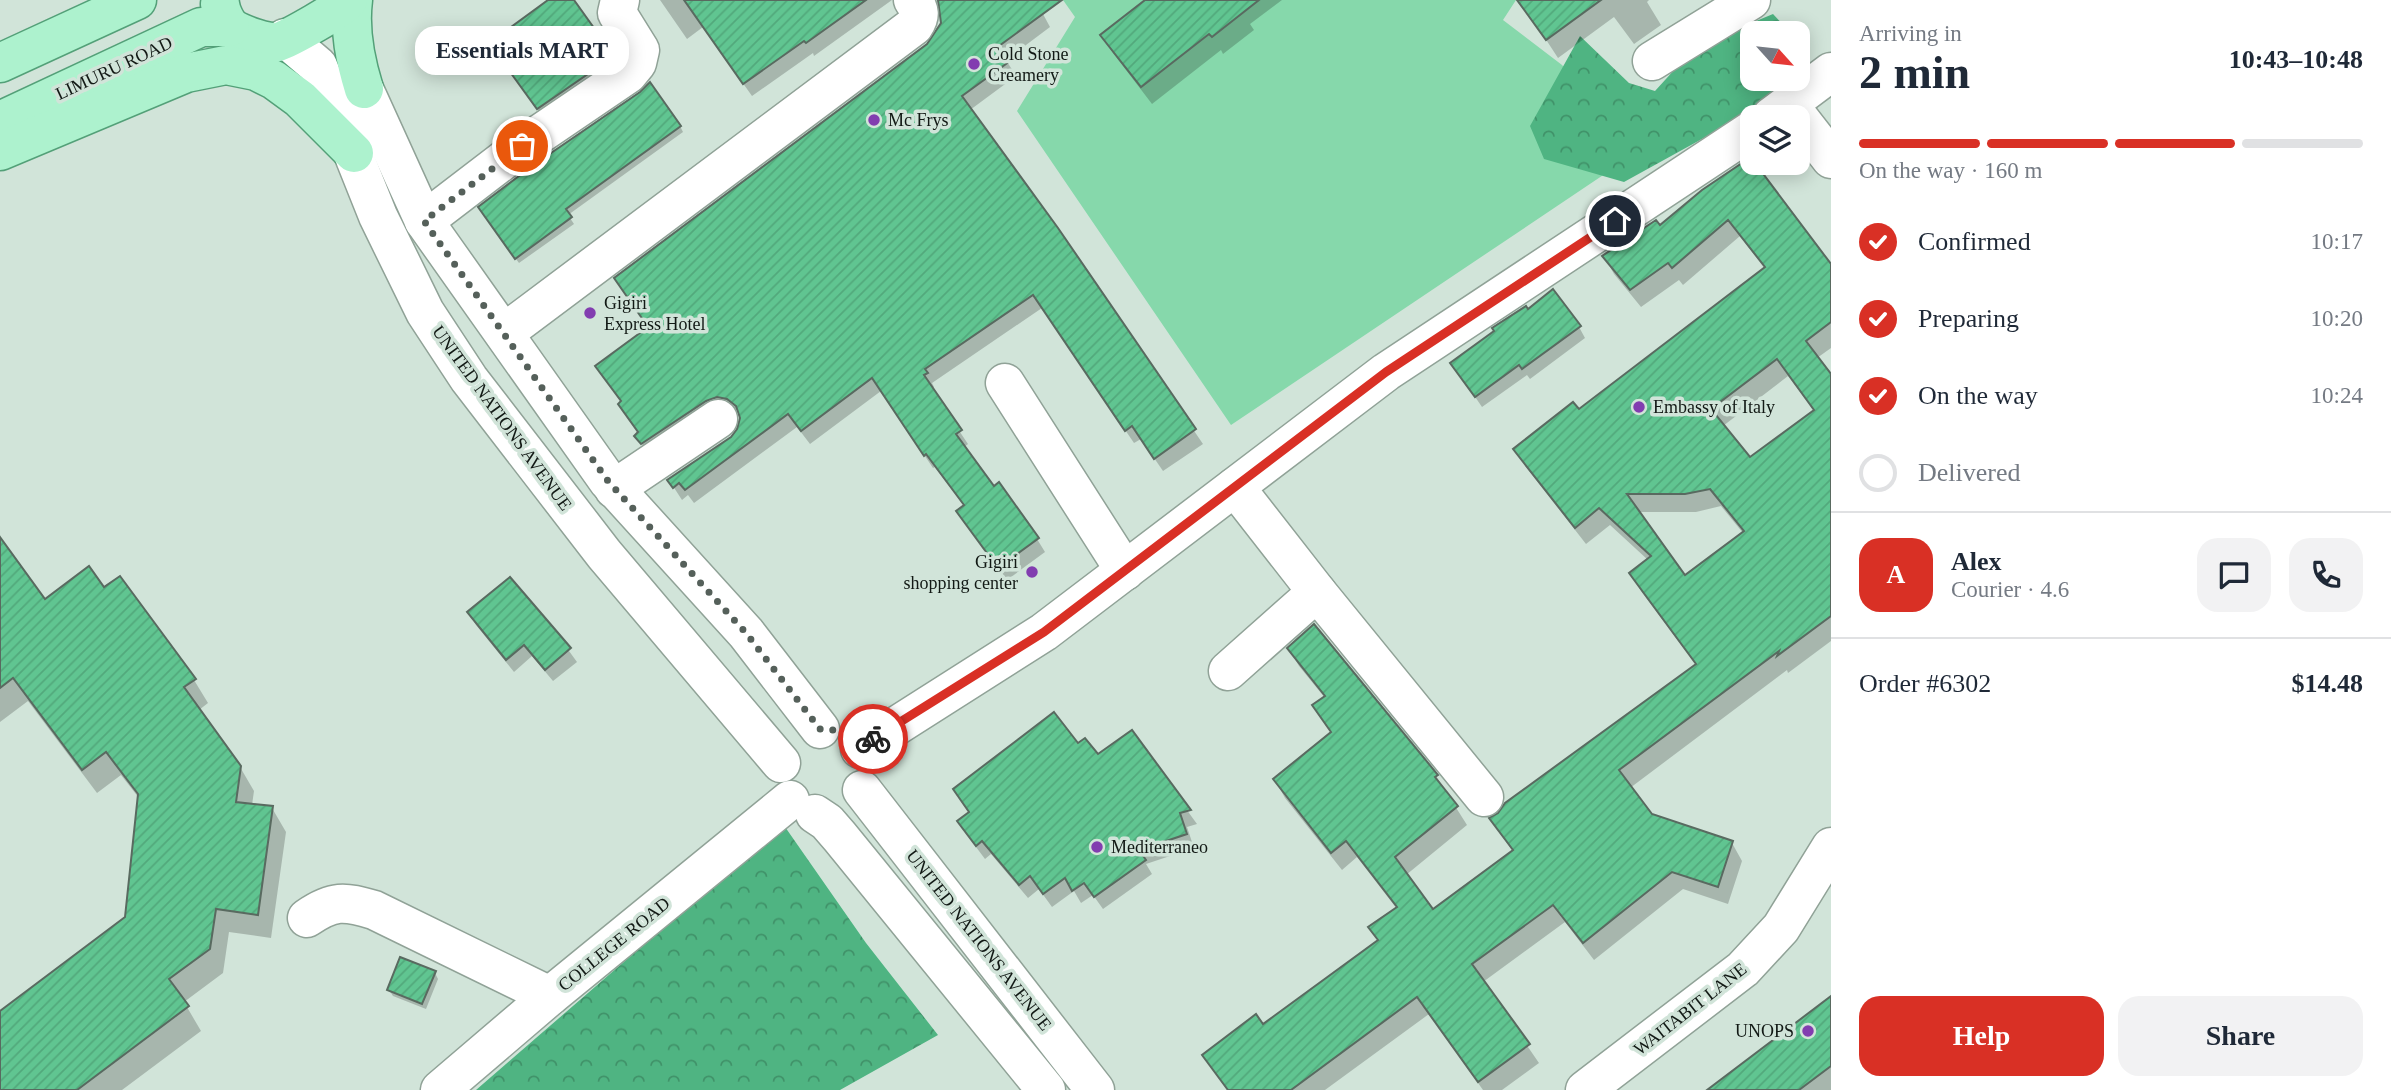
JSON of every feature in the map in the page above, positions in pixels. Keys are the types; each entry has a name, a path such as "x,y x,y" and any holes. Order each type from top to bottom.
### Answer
{"main road":[{"path":"0,63 138,0"},
{"path":"225,13 253,38 278,42 324,19 351,0"},
{"path":"351,0 355,60 364,89"},
{"name":"LIMURU ROAD","path":"0,121 201,27 225,13"},
{"path":"0,151 186,73 226,65 256,71 274,80 300,99 354,153"}],"street":[{"path":"424,221 522,146 628,74 637,63 640,50 617,13 620,0"},
{"path":"503,333 914,26 919,19 919,12 913,0"},
{"path":"1652,61 1751,0"},
{"name":"UNITED NATIONS AVENUE","path":"285,38 318,66 378,216 425,312 469,379 604,554 781,763"},
{"path":"1788,105 1831,72"},
{"path":"364,89 424,221 614,489 746,633 820,729"},
{"path":"860,749 1044,632 1386,372 1740,138"},
{"path":"1810,139 1831,159"},
{"path":"1005,383 1125,571"},
{"path":"614,489 718,419"},
{"path":"1235,487 1484,797"},
{"path":"1228,671 1317,592"},
{"path":"803,807 821,816 837,814 850,806 860,795 866,782 867,766 853,739 840,732 820,729 810,730 797,737 787,748 781,763 780,778 785,792 803,807 827,822 1046,1090"},
{"name":"UNITED NATIONS AVENUE","path":"862,790 1095,1090"},
{"name":"COLLEGE ROAD","path":"440,1090 550,996 803,807"},
{"name":"WAITABIT LANE","path":"1586,1090 1743,969 1781,928 1831,847"},
{"path":"307,918 326,905 354,904 374,909 550,996"}],"green space":[{"path":"1063,0 1516,0 1503,20 1562,65 1639,151 1231,425 1017,111 1075,17"},
{"path":"1773,14 1780,21 1756,21"},
{"path":"1740,28 1740,91 1776,91 1769,102 1764,105 1740,105 1740,118 1624,182 1544,159 1530,126 1580,36 1629,83 1655,91 1696,46"},
{"path":"783,824 866,943 938,1035 840,1090 476,1090"}],"building":[{"path":"548,0 574,0 614,56 537,109 489,43"},
{"path":"684,0 866,0 743,84"},
{"path":"938,0 1062,0 999,46 1010,61 962,96 1058,228 1196,429 1154,459 1132,426 1125,431 1033,295 925,369 928,373 924,375 962,430 956,434 994,486 999,482 1039,538 998,568 956,511 964,505 926,454 924,456 872,378 801,431 788,414 685,490 679,483 673,488 667,480 731,437 740,418 736,406 727,399 717,397 706,401 641,444 634,436 638,432 618,404 621,401 595,366 648,327 614,278 927,44 941,23"},
{"path":"1145,0 1259,0 1212,37 1209,34 1141,87 1100,35"},
{"path":"1517,0 1601,0 1546,40"},
{"path":"650,82 681,126 566,209 572,217 515,259 478,207 640,92"},
{"path":"1740,164 1740,175 1764,175 1831,264 1831,322 1806,341 1831,374 1831,616 1777,656 1779,651 1619,770 1652,814 1733,841 1718,887 1672,872 1583,943 1553,905 1472,964 1530,1044 1478,1082 1417,997 1291,1090 1228,1090 1202,1055 1256,1014 1263,1024 1378,940 1368,927 1397,907 1346,841 1331,853 1273,779 1331,732 1312,705 1325,696 1287,648 1314,624 1438,775 1435,777 1458,806 1395,857 1433,909 1513,850 1489,818 1498,813 1505,803 1696,664 1629,573 1651,556 1599,508 1575,528 1513,449 1573,402 1579,409 1765,267 1728,220 1672,268 1668,263 1630,290 1602,256 1656,220 1660,225 1702,190","holes":["1777,359 1814,410 1750,457 1711,409","1710,489 1744,531 1685,575 1627,494 1685,494"]},
{"path":"1553,289 1581,326 1522,369 1519,365 1475,397 1450,363 1494,331 1492,328 1526,306 1528,309"},
{"path":"0,537 45,599 89,566 104,587 120,576 196,679 184,687 241,766 236,802 273,806 258,915 216,909 210,949 169,979 189,1006 77,1090 0,1090 0,1011 125,917 138,794 106,752 82,770 13,678 0,688"},
{"path":"510,577 571,648 545,670 524,645 506,660 467,612"},
{"path":"1054,712 1078,743 1085,738 1098,754 1132,730 1191,810 1180,813 1187,834 1139,850 1146,860 1094,897 1084,883 1072,891 1065,878 1043,894 1030,876 1019,885 982,841 976,846 957,821 969,812 953,789"},
{"path":"400,957 436,971 422,1004 387,990"},
{"name":"UNOPS","path":"1831,996 1831,1066 1799,1090 1707,1090"}],"way so far":[{"path":"522,146 424,221 608,481 746,633 820,729 840,732 853,739 860,749 873,739"}],"place":[{"name":"Cold Stone Creamery","path":"974,64"},
{"name":"Mc Frys","path":"874,120"},
{"name":"Essentials MART","path":"522,146"},
{"name":"Gigiri Express Hotel","path":"590,313"},
{"name":"Embassy of Italy","path":"1639,407"},
{"name":"Gigiri shopping center","path":"1032,572"},
{"name":"Mediterraneo","path":"1097,847"},
{"name":"UNOPS","path":"1808,1031"}],"route":[{"path":"873,739 1044,632 1386,372 1615,221"}]}
